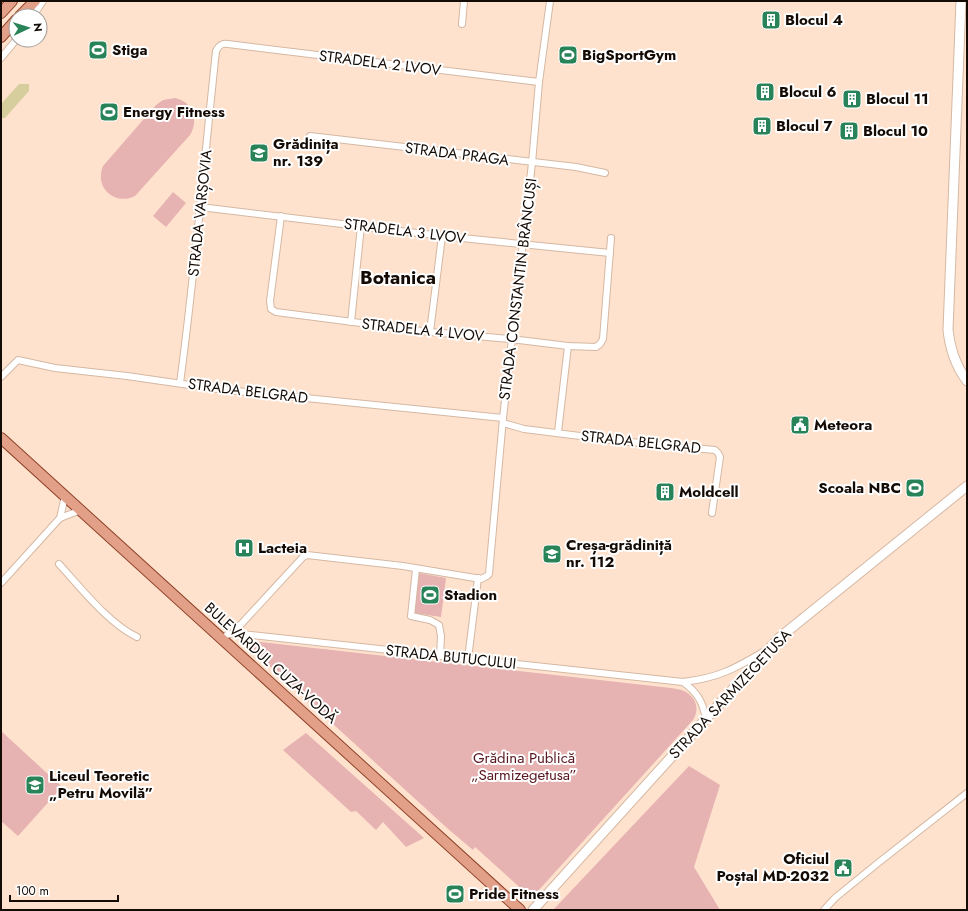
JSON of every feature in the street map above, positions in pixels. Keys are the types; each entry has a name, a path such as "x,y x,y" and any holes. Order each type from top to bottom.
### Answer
{"main road":[{"path":"1,13 12,1"},
{"path":"961,1 948,330 950,345 955,361 959,371 967,381"},
{"path":"1,37 8,29"},
{"name":"BULEVARDUL CUZA-VODĂ","path":"1,438 520,910"},
{"name":"STRADA SARMIZEGETUSA","path":"533,910 768,649 792,627 967,486"}],"street":[{"path":"462,24 464,1"},
{"name":"STRADA CONSTANTIN BRÂNCUȘI","path":"478,578 481,579 487,576 490,570 511,339 532,163 539,82 550,1"},
{"name":"STRADELA 2 LVOV","path":"221,44 539,82"},
{"name":"STRADA VARȘOVIA","path":"180,383 192,295 216,51 221,44"},
{"path":"1,58 9,48"},
{"name":"STRADA PRAGA","path":"310,136 576,167 605,173"},
{"name":"STRADELA 3 LVOV","path":"200,207 442,236 610,253"},
{"name":"STRADELA 4 LVOV","path":"281,216 270,301 271,309 280,313 430,332 589,348 596,347 603,339 610,253"},
{"path":"351,322 361,226"},
{"path":"430,332 442,236"},
{"path":"610,253 611,238"},
{"path":"558,432 568,346"},
{"name":"STRADA BELGRAD","path":"1,377 18,360 55,368 217,389 503,421 524,429 717,451 720,457 712,513"},
{"path":"60,518 65,496"},
{"path":"1,583 60,518 80,510"},
{"path":"222,639 233,633 303,556 307,555 478,578 468,659"},
{"path":"59,564 109,617 127,632 137,637"},
{"path":"416,569 411,616 430,620 439,625 441,636 440,656"},
{"name":"STRADA BUTUCULUI","path":"233,633 683,682 718,676 736,668 768,649"},
{"path":"683,682 692,688 699,697 704,707 706,719"},
{"path":"824,910 835,898 967,793"}],"green space":[{"path":"175,98 186,103 193,112 194,123 190,135 135,196 120,199 114,197 108,193 101,181 103,166 156,105 163,100"},
{"path":"173,192 186,203 166,227 153,216"},
{"name":"Stadion","path":"419,573 446,578 441,617 414,613"},
{"name":"Grădina Publică „Sarmizegetusa”","path":"242,641 671,688 682,690 688,694 696,704 696,712 693,720 538,891 530,894 526,893 475,847 473,850 447,828"},
{"name":"Liceul Teoretic „Petru Movilă”","path":"1,731 62,787 18,836 1,821"},
{"path":"306,733 424,838 406,847 383,822 376,830 356,811 351,812 283,750"},
{"path":"689,766 720,785 694,867 720,910 553,910"}],"shaded area":[{"path":"19,84 29,84 29,91 5,118 1,118 1,104"}],"place":[{"name":"Blocul 4","path":"771,20"},
{"name":"Stiga","path":"98,50"},
{"name":"BigSportGym","path":"568,55"},
{"name":"Blocul 6","path":"765,92"},
{"name":"Blocul 11","path":"852,99"},
{"name":"Energy Fitness","path":"109,112"},
{"name":"Blocul 7","path":"762,126"},
{"name":"Blocul 10","path":"849,131"},
{"name":"Grădinița nr. 139","path":"259,153"},
{"name":"Meteora","path":"800,425"},
{"name":"Scoala NBC","path":"915,488"},
{"name":"Moldcell","path":"665,492"},
{"name":"Lacteia","path":"244,548"},
{"name":"Creșa-grădiniță nr. 112","path":"552,554"},
{"name":"Stadion","path":"430,595"},
{"name":"Liceul Teoretic „Petru Movilă”","path":"35,785"},
{"name":"Oficiul Poștal MD-2032","path":"843,868"},
{"name":"Pride Fitness","path":"455,894"}],"district":[{"name":"Botanica","path":"398,277"}]}
